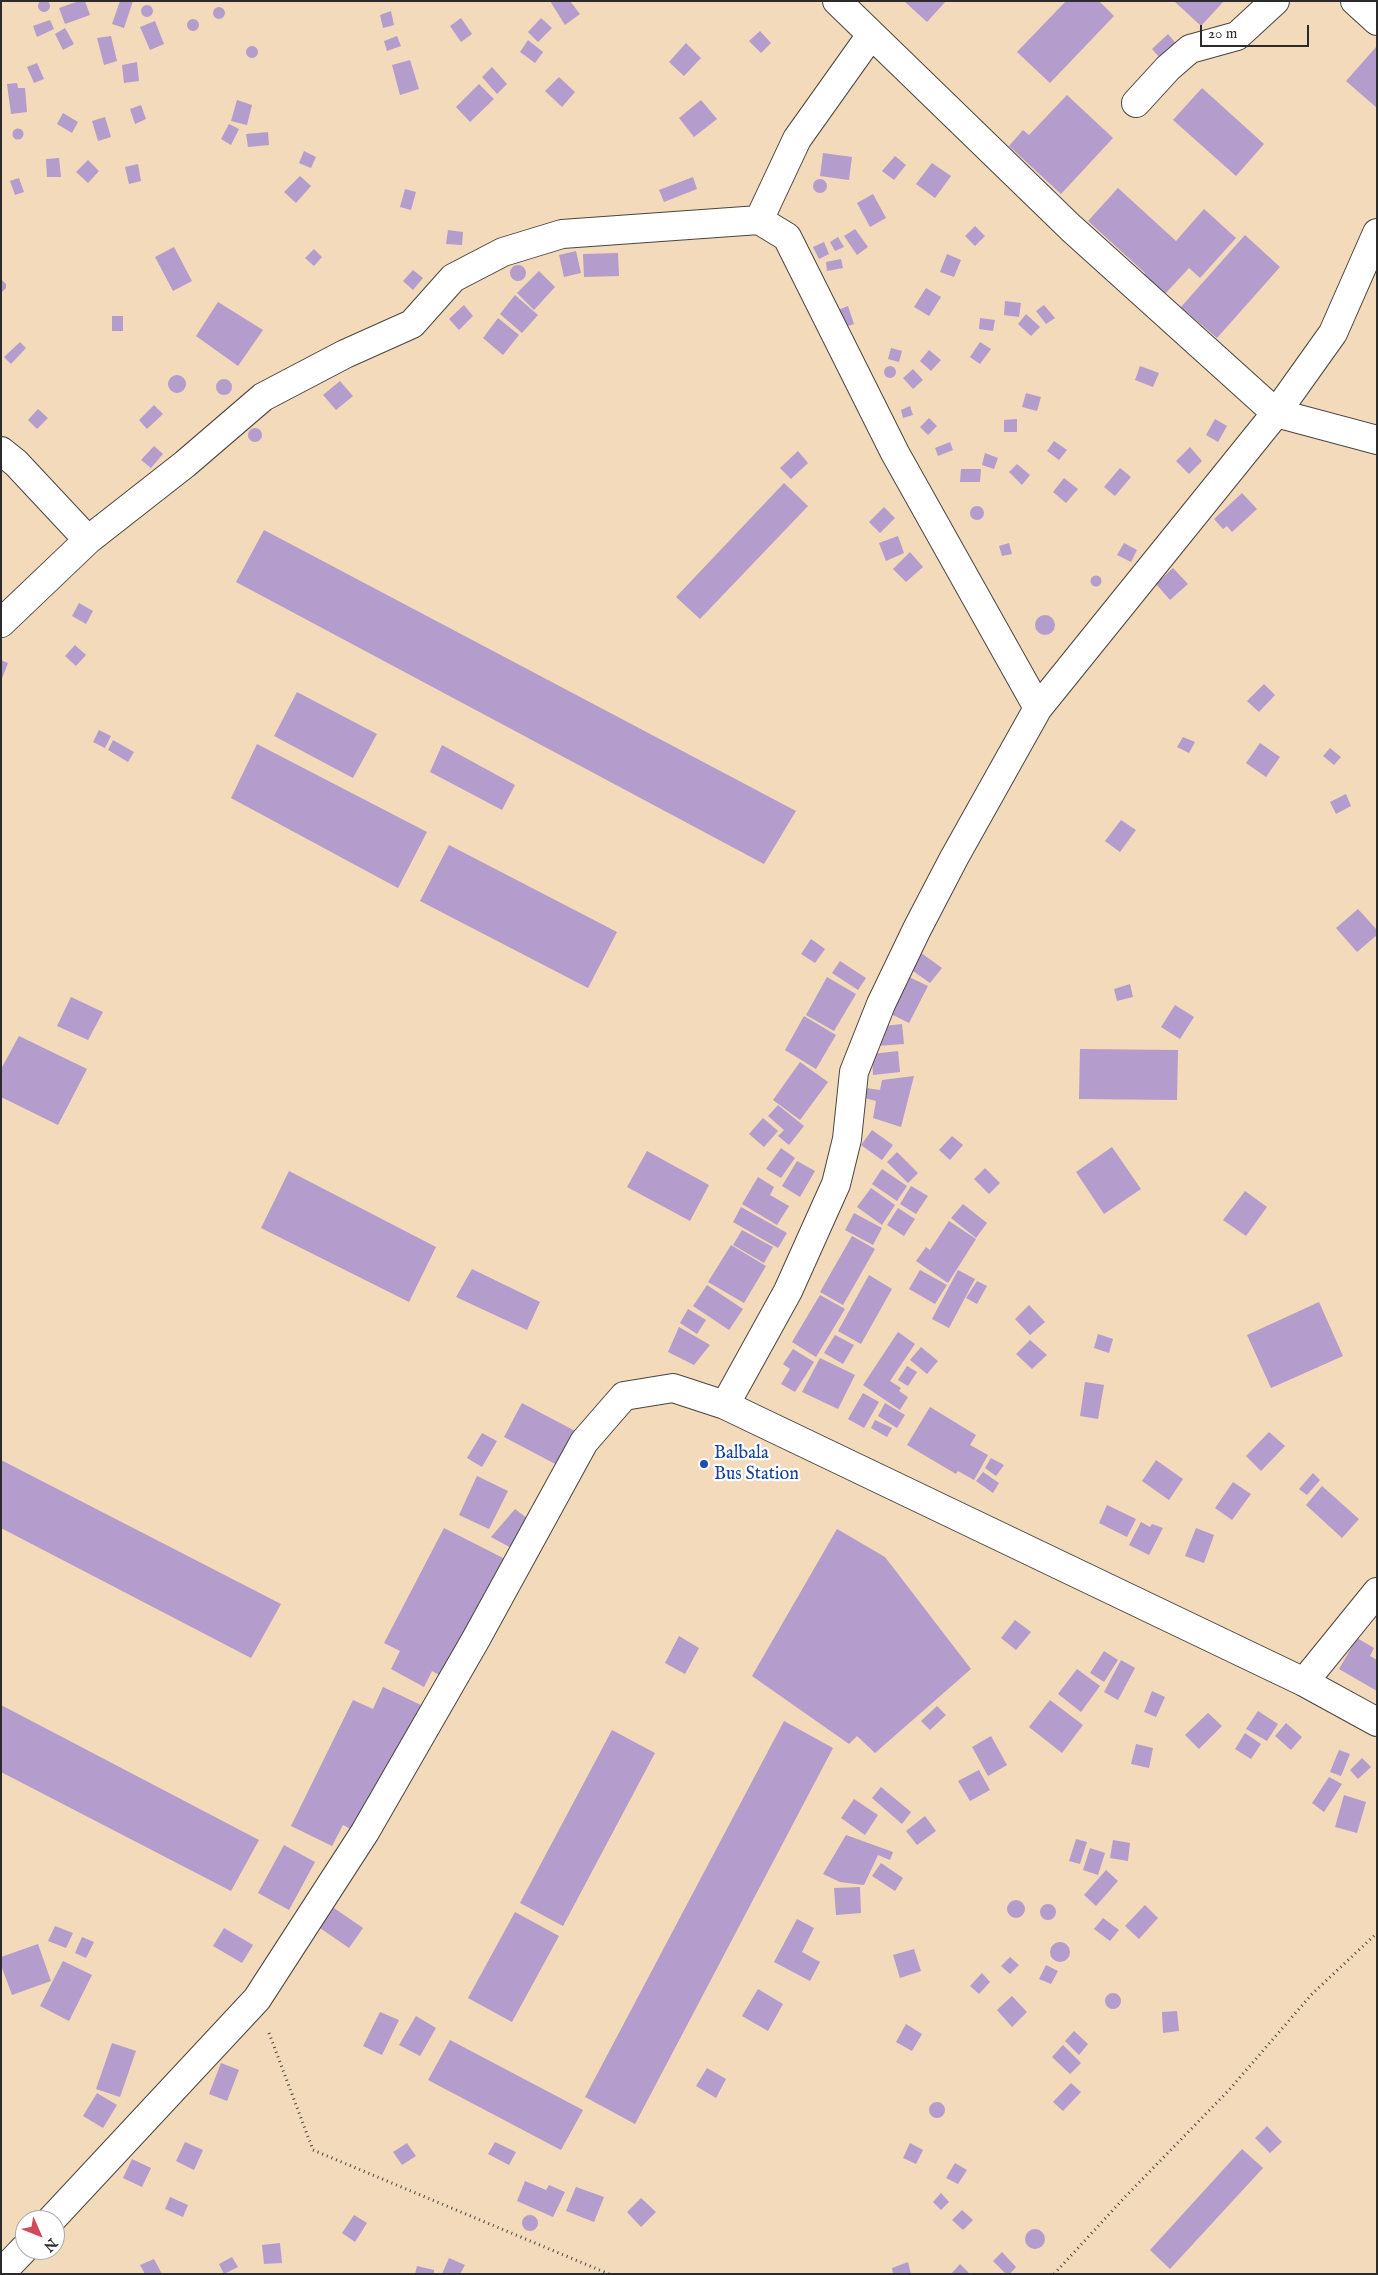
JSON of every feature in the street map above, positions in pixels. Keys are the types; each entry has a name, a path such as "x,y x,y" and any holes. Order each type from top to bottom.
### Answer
{"street":[{"path":"837,1 1072,228 1276,413 1377,440"},
{"path":"1136,104 1168,68 1190,49 1237,36 1275,1"},
{"path":"1355,1 1377,21"},
{"path":"759,220 797,139 871,35"},
{"path":"1,623 88,540 185,464 263,397 345,354 412,324 453,278 503,252 562,234 759,220 787,237 895,453 1038,708"},
{"path":"725,1405 788,1291 836,1184 847,1140 854,1072 881,1004 954,858 1038,708 1276,413 1333,333 1377,234"},
{"path":"1,451 16,463 88,540"},
{"path":"60,2210 257,2000 365,1832 476,1639 584,1442 624,1396 673,1388 725,1405 1304,1682 1377,1722"},
{"path":"1304,1682 1377,1592"},
{"path":"1,2273 15,2258"}],"path":[{"path":"1054,2274 1125,2196 1229,2090 1312,1994 1377,1933"},
{"path":"257,2000 312,2150 609,2274"}],"building":[{"path":"44,0 50,6 44,12 38,6"},
{"path":"79,1 85,1 90,15 65,24 59,8"},
{"path":"120,1 133,1 124,28 112,24"},
{"path":"550,1 570,1 580,14 565,25"},
{"path":"904,1 946,1 927,22"},
{"path":"1066,1 1099,1 1114,16 1050,83 1017,52"},
{"path":"1174,1 1224,1 1201,26"},
{"path":"145,5 149,5 153,11 149,17 145,17 141,13 141,9"},
{"path":"217,7 221,7 225,13 221,19 217,19 213,15 213,11"},
{"path":"391,11 394,25 383,28 380,15"},
{"path":"461,18 472,34 461,42 450,26"},
{"path":"541,18 552,28 538,42 528,32"},
{"path":"191,19 195,19 199,25 195,31 191,31 187,27 187,23"},
{"path":"50,20 54,29 37,37 33,26"},
{"path":"155,21 164,44 150,50 140,27"},
{"path":"65,28 74,44 63,50 55,34"},
{"path":"760,31 771,43 761,53 749,41"},
{"path":"1168,34 1183,52 1167,66 1152,49"},
{"path":"111,36 117,61 104,65 97,38"},
{"path":"397,36 401,46 387,51 384,41"},
{"path":"528,40 543,52 535,63 520,52"},
{"path":"686,43 701,58 684,76 669,62"},
{"path":"250,46 254,46 258,52 254,58 250,58 246,54 246,50"},
{"path":"1377,46 1377,108 1346,81"},
{"path":"410,60 419,89 400,95 392,65"},
{"path":"137,62 139,81 124,83 122,65"},
{"path":"37,63 44,79 34,83 27,67"},
{"path":"492,67 507,84 497,94 482,77"},
{"path":"559,77 575,92 562,107 545,91"},
{"path":"17,83 18,88 25,88 27,112 11,114 7,84"},
{"path":"479,84 494,99 470,122 456,107"},
{"path":"1202,88 1264,144 1236,176 1173,120"},
{"path":"1067,95 1113,138 1061,194 1009,146 1023,130 1029,135"},
{"path":"237,100 252,105 247,125 231,121"},
{"path":"701,100 717,119 694,137 679,118"},
{"path":"141,105 146,119 135,124 130,109"},
{"path":"63,113 78,122 72,133 57,124"},
{"path":"105,117 111,137 98,141 92,121"},
{"path":"229,124 239,129 231,145 221,139"},
{"path":"18,128 24,134 18,140 12,134"},
{"path":"268,132 269,145 248,147 246,134"},
{"path":"304,151 316,157 311,168 299,163"},
{"path":"823,153 852,157 849,180 820,176"},
{"path":"895,156 906,165 894,180 882,171"},
{"path":"59,158 61,177 47,177 46,159"},
{"path":"88,160 99,171 88,183 76,172"},
{"path":"932,163 951,176 935,198 916,184"},
{"path":"138,164 141,181 129,184 125,167"},
{"path":"300,176 311,186 296,203 284,192"},
{"path":"693,177 697,189 664,202 659,190"},
{"path":"19,178 24,192 15,195 10,181"},
{"path":"820,179 825,181 827,186 825,191 820,193 815,191 813,186 815,181"},
{"path":"1118,188 1176,241 1204,209 1236,238 1200,278 1189,268 1164,295 1139,281 1145,273 1088,221"},
{"path":"405,189 416,192 411,210 400,207"},
{"path":"873,194 886,218 870,227 857,203"},
{"path":"975,226 985,236 975,246 965,236"},
{"path":"855,229 868,247 857,255 844,236"},
{"path":"448,230 463,232 462,245 446,244"},
{"path":"1245,235 1280,267 1217,338 1181,307"},
{"path":"838,237 844,247 835,251 830,242"},
{"path":"824,242 829,254 819,259 813,247"},
{"path":"174,247 192,281 173,291 155,257"},
{"path":"314,249 322,257 314,266 305,258"},
{"path":"576,251 581,273 564,277 559,255"},
{"path":"618,253 619,276 584,277 583,254"},
{"path":"947,254 961,260 954,277 940,272"},
{"path":"841,259 843,268 827,271 826,262"},
{"path":"518,265 526,273 518,281 510,273"},
{"path":"413,270 423,278 413,290 403,281"},
{"path":"539,271 555,287 534,310 517,293"},
{"path":"1,279 6,284 6,288 1,293"},
{"path":"926,288 941,297 929,316 914,307"},
{"path":"515,295 538,315 522,333 500,314"},
{"path":"1005,301 1021,303 1019,317 1004,315"},
{"path":"218,302 263,330 238,366 196,336"},
{"path":"464,305 473,316 459,330 449,319"},
{"path":"1044,305 1055,318 1046,324 1036,311"},
{"path":"848,306 854,324 839,329 833,312"},
{"path":"1026,314 1040,327 1031,336 1018,324"},
{"path":"112,316 123,316 123,331 112,331"},
{"path":"498,318 519,335 503,355 483,338"},
{"path":"980,318 995,320 993,331 979,329"},
{"path":"20,342 26,348 11,364 4,357"},
{"path":"980,342 991,349 980,364 970,357"},
{"path":"891,348 902,351 899,362 888,359"},
{"path":"929,350 941,360 931,371 920,361"},
{"path":"888,366 892,366 896,372 892,378 888,378 884,374 884,370"},
{"path":"1140,366 1159,373 1153,387 1135,380"},
{"path":"913,369 923,380 913,389 903,378"},
{"path":"177,375 183,378 186,384 183,390 177,393 171,390 168,384 171,378"},
{"path":"224,379 230,381 232,387 230,393 224,395 218,393 216,387 218,381"},
{"path":"340,381 353,396 336,410 323,395"},
{"path":"1026,393 1041,397 1037,411 1022,407"},
{"path":"154,405 163,414 147,429 139,420"},
{"path":"910,406 913,415 903,418 901,410"},
{"path":"38,409 48,418 37,429 28,420"},
{"path":"929,418 937,426 928,435 920,427"},
{"path":"1017,419 1017,432 1004,432 1004,420"},
{"path":"1215,419 1227,426 1218,442 1206,435"},
{"path":"252,428 258,428 262,435 258,442 252,442 248,438 248,432"},
{"path":"1054,441 1067,450 1059,460 1047,451"},
{"path":"950,442 953,450 938,456 935,448"},
{"path":"154,446 163,454 151,468 141,460"},
{"path":"1190,447 1202,461 1189,474 1176,461"},
{"path":"798,451 808,463 791,479 780,468"},
{"path":"985,453 998,458 994,469 982,465"},
{"path":"1017,464 1030,475 1022,485 1009,472"},
{"path":"1120,468 1131,477 1115,496 1104,487"},
{"path":"961,469 981,469 980,482 960,482"},
{"path":"1064,478 1078,489 1066,503 1053,492"},
{"path":"784,483 808,506 700,619 676,597"},
{"path":"1242,493 1257,509 1232,532 1227,526 1223,529 1214,519"},
{"path":"974,506 980,506 984,513 980,520 974,520 970,516 970,510"},
{"path":"884,507 895,518 880,533 869,522"},
{"path":"264,530 796,811 764,864 236,582"},
{"path":"898,536 904,553 886,561 879,543"},
{"path":"1009,543 1012,554 1002,556 999,546"},
{"path":"1124,543 1137,550 1131,562 1117,555"},
{"path":"910,552 923,567 906,582 893,569"},
{"path":"1173,568 1188,584 1170,600 1156,584"},
{"path":"1094,576 1098,576 1101,581 1100,585 1094,586 1091,583 1091,579"},
{"path":"79,603 93,611 86,624 72,616"},
{"path":"1045,615 1052,618 1055,625 1052,632 1045,635 1038,632 1035,625 1038,618"},
{"path":"75,645 86,655 76,666 65,656"},
{"path":"1,660 8,663 1,681"},
{"path":"1264,684 1275,695 1259,712 1247,701"},
{"path":"297,692 377,734 353,778 274,736"},
{"path":"99,730 111,736 105,748 93,742"},
{"path":"1183,737 1195,742 1189,753 1177,747"},
{"path":"113,740 134,752 128,762 108,750"},
{"path":"1260,743 1280,757 1266,777 1246,763"},
{"path":"257,744 427,832 398,888 231,798"},
{"path":"442,745 515,785 502,810 430,772"},
{"path":"1330,748 1341,757 1334,765 1323,756"},
{"path":"1346,794 1351,806 1336,814 1330,802"},
{"path":"1121,820 1136,830 1120,852 1105,841"},
{"path":"449,845 617,932 588,988 420,901"},
{"path":"1358,909 1377,930 1377,935 1357,952 1336,928"},
{"path":"811,939 825,949 815,963 801,954"},
{"path":"917,950 942,968 930,983 906,966"},
{"path":"840,961 866,978 858,990 832,973"},
{"path":"905,975 928,986 909,1023 887,1012"},
{"path":"827,977 856,994 834,1031 806,1015"},
{"path":"1130,984 1133,997 1117,1001 1114,989"},
{"path":"71,997 103,1012 88,1040 57,1026"},
{"path":"1175,1005 1194,1017 1180,1039 1161,1027"},
{"path":"804,1016 836,1035 816,1069 785,1050"},
{"path":"902,1024 904,1044 876,1046 874,1027"},
{"path":"19,1036 87,1069 58,1125 1,1097 1,1069"},
{"path":"1080,1049 1178,1050 1177,1100 1079,1099"},
{"path":"898,1051 900,1072 873,1075 872,1054"},
{"path":"800,1062 828,1082 800,1120 773,1100"},
{"path":"914,1076 901,1127 873,1118 876,1101 864,1098 866,1088 880,1090 882,1080"},
{"path":"778,1105 804,1126 789,1145 778,1136 784,1130 768,1116"},
{"path":"763,1118 778,1131 764,1147 749,1134"},
{"path":"872,1130 893,1145 882,1160 861,1145"},
{"path":"952,1136 963,1145 950,1160 939,1150"},
{"path":"1112,1147 1141,1189 1104,1214 1076,1172"},
{"path":"781,1148 795,1158 781,1178 766,1169"},
{"path":"647,1151 709,1185 690,1221 627,1187"},
{"path":"897,1152 918,1173 908,1183 887,1162"},
{"path":"797,1161 815,1171 800,1197 782,1186"},
{"path":"985,1168 1000,1183 989,1194 974,1179"},
{"path":"882,1169 907,1186 897,1201 872,1184"},
{"path":"289,1171 436,1247 409,1302 261,1228"},
{"path":"758,1177 774,1187 770,1195 789,1206 777,1225 742,1204"},
{"path":"911,1186 928,1196 916,1214 900,1204"},
{"path":"871,1188 895,1205 882,1225 857,1207"},
{"path":"1245,1191 1267,1207 1246,1236 1223,1220"},
{"path":"963,1204 987,1223 976,1238 951,1218"},
{"path":"741,1207 787,1233 778,1248 733,1222"},
{"path":"898,1208 915,1219 904,1236 887,1225"},
{"path":"854,1213 882,1228 873,1245 845,1230"},
{"path":"949,1221 976,1239 948,1283 916,1261 926,1247 930,1250"},
{"path":"742,1230 773,1247 764,1263 733,1245"},
{"path":"852,1236 875,1249 843,1305 820,1292"},
{"path":"731,1245 766,1266 744,1303 708,1282"},
{"path":"472,1269 540,1302 527,1330 456,1297"},
{"path":"920,1270 947,1285 935,1304 909,1289"},
{"path":"958,1270 975,1279 949,1328 932,1319"},
{"path":"869,1275 892,1289 861,1344 838,1331"},
{"path":"977,1281 987,1286 977,1304 966,1298"},
{"path":"707,1285 743,1309 729,1330 693,1306"},
{"path":"820,1295 845,1309 816,1357 792,1342"},
{"path":"1319,1302 1343,1356 1271,1388 1247,1335"},
{"path":"1029,1305 1045,1322 1030,1335 1015,1319"},
{"path":"688,1309 706,1320 697,1334 680,1323"},
{"path":"679,1327 710,1345 694,1365 668,1352"},
{"path":"898,1332 915,1344 890,1381 901,1388 899,1391 908,1397 900,1410 863,1385"},
{"path":"1098,1334 1113,1339 1109,1353 1094,1348"},
{"path":"835,1335 854,1345 843,1364 824,1353"},
{"path":"1030,1340 1047,1355 1032,1369 1016,1354"},
{"path":"921,1347 938,1361 927,1374 910,1360"},
{"path":"793,1349 814,1362 795,1392 781,1384 790,1369 783,1364"},
{"path":"820,1358 855,1375 838,1409 802,1392"},
{"path":"907,1366 917,1372 908,1386 898,1380"},
{"path":"1085,1382 1104,1385 1098,1419 1080,1416"},
{"path":"863,1393 879,1402 864,1428 848,1419"},
{"path":"522,1403 579,1433 561,1467 504,1437"},
{"path":"885,1403 905,1415 897,1428 878,1416"},
{"path":"930,1407 976,1435 970,1445 988,1455 974,1480 958,1471 956,1474 907,1445"},
{"path":"875,1420 892,1428 887,1437 871,1428"},
{"path":"1269,1432 1285,1446 1261,1471 1246,1456"},
{"path":"482,1433 497,1441 482,1467 467,1458"},
{"path":"991,1458 1004,1465 996,1476 985,1468"},
{"path":"1,1460 281,1604 251,1658 1,1528"},
{"path":"1156,1460 1183,1479 1169,1500 1142,1481"},
{"path":"983,1472 999,1483 993,1493 976,1481"},
{"path":"1313,1473 1320,1480 1307,1495 1299,1489"},
{"path":"477,1476 508,1491 489,1529 459,1515"},
{"path":"1233,1482 1251,1494 1232,1520 1215,1508"},
{"path":"1322,1486 1359,1519 1342,1538 1306,1505"},
{"path":"1107,1505 1136,1519 1127,1537 1099,1523"},
{"path":"515,1509 532,1522 515,1550 491,1537"},
{"path":"1141,1522 1150,1527 1152,1524 1163,1528 1149,1555 1129,1545"},
{"path":"444,1528 507,1560 445,1678 432,1671 424,1687 391,1669 400,1651 384,1643"},
{"path":"1196,1528 1214,1535 1204,1563 1185,1556"},
{"path":"837,1529 885,1557 971,1669 875,1753 857,1736 849,1744 752,1676"},
{"path":"1015,1620 1031,1632 1016,1650 1001,1638"},
{"path":"679,1636 699,1648 685,1674 665,1663"},
{"path":"1357,1638 1374,1648 1370,1656 1377,1660 1377,1691 1339,1669"},
{"path":"1104,1651 1118,1660 1104,1682 1090,1673"},
{"path":"1121,1660 1135,1668 1118,1700 1104,1692"},
{"path":"1077,1669 1100,1686 1081,1712 1058,1694"},
{"path":"383,1687 423,1706 360,1834 343,1825 332,1846 291,1826 353,1700 373,1709"},
{"path":"1152,1691 1165,1697 1156,1717 1144,1712"},
{"path":"1050,1700 1083,1725 1062,1753 1029,1727"},
{"path":"1,1705 259,1840 231,1891 1,1772"},
{"path":"937,1706 946,1715 930,1730 921,1721"},
{"path":"1258,1711 1278,1724 1267,1741 1246,1729"},
{"path":"1208,1713 1222,1726 1199,1749 1185,1735"},
{"path":"784,1721 833,1748 635,2124 585,2097"},
{"path":"1286,1723 1302,1737 1291,1750 1275,1736"},
{"path":"612,1730 655,1753 563,1926 520,1903"},
{"path":"1245,1733 1261,1744 1251,1759 1235,1749"},
{"path":"991,1736 1007,1765 988,1776 972,1747"},
{"path":"1136,1744 1153,1748 1149,1768 1131,1764"},
{"path":"1339,1750 1350,1754 1341,1776 1330,1772"},
{"path":"1362,1758 1371,1767 1358,1779 1350,1770"},
{"path":"979,1770 990,1790 970,1801 958,1781"},
{"path":"1329,1777 1342,1784 1324,1812 1312,1803"},
{"path":"881,1787 911,1812 902,1824 872,1798"},
{"path":"1344,1795 1366,1802 1357,1833 1335,1827"},
{"path":"854,1799 878,1815 865,1835 841,1818"},
{"path":"925,1816 936,1831 917,1845 906,1831"},
{"path":"846,1835 893,1852 890,1860 878,1855 864,1885 840,1882 823,1874"},
{"path":"1076,1839 1087,1842 1080,1864 1069,1861"},
{"path":"1113,1840 1130,1843 1128,1861 1110,1858"},
{"path":"284,1845 315,1862 289,1910 258,1893"},
{"path":"1090,1848 1105,1853 1098,1875 1083,1870"},
{"path":"881,1863 903,1878 895,1891 872,1876"},
{"path":"1106,1870 1118,1881 1096,1906 1084,1895"},
{"path":"860,1887 861,1913 836,1915 834,1888"},
{"path":"1012,1900 1020,1900 1025,1905 1023,1916 1012,1918 1007,1913 1007,1905"},
{"path":"1048,1904 1054,1906 1056,1912 1054,1918 1048,1920 1042,1918 1040,1912 1042,1906"},
{"path":"1145,1905 1158,1918 1139,1939 1125,1926"},
{"path":"334,1908 363,1928 349,1948 320,1928"},
{"path":"515,1912 559,1936 512,2022 468,1998"},
{"path":"1103,1918 1119,1930 1110,1941 1094,1929"},
{"path":"797,1919 814,1928 802,1952 820,1962 810,1981 774,1962"},
{"path":"55,1926 73,1933 66,1948 48,1941"},
{"path":"224,1928 253,1945 242,1963 213,1946"},
{"path":"82,1937 94,1942 86,1958 75,1953"},
{"path":"1060,1942 1067,1945 1070,1952 1067,1959 1060,1962 1053,1959 1050,1952 1053,1945"},
{"path":"38,1944 51,1981 12,1995 1,1965 1,1957"},
{"path":"914,1949 921,1971 900,1978 893,1955"},
{"path":"1010,1957 1019,1965 1010,1974 1001,1966"},
{"path":"63,1961 92,1975 69,2021 40,2006"},
{"path":"1046,1965 1058,1971 1051,1984 1039,1979"},
{"path":"982,1973 990,1982 979,1994 970,1986"},
{"path":"758,1989 783,2004 768,2031 742,2016"},
{"path":"1113,1993 1119,1995 1121,2001 1119,2007 1113,2009 1107,2007 1105,2001 1107,1995"},
{"path":"1012,1996 1027,2012 1012,2027 997,2010"},
{"path":"1177,2011 1179,2031 1163,2033 1162,2012"},
{"path":"380,2012 399,2020 382,2055 363,2046"},
{"path":"416,2016 436,2028 420,2056 399,2045"},
{"path":"906,2024 922,2034 912,2051 896,2042"},
{"path":"1074,2031 1088,2044 1079,2055 1065,2041"},
{"path":"450,2040 583,2110 561,2150 428,2080"},
{"path":"112,2043 136,2051 120,2097 96,2089"},
{"path":"1063,2045 1081,2063 1070,2074 1052,2057"},
{"path":"221,2063 239,2070 227,2101 209,2094"},
{"path":"707,2068 726,2079 716,2098 696,2086"},
{"path":"1071,2083 1081,2092 1063,2111 1053,2102"},
{"path":"97,2093 117,2105 103,2128 83,2116"},
{"path":"937,2102 943,2104 945,2110 943,2116 937,2118 931,2116 929,2110 931,2104"},
{"path":"1267,2126 1282,2142 1270,2153 1255,2138"},
{"path":"185,2142 203,2150 194,2170 176,2161"},
{"path":"495,2142 516,2152 509,2165 488,2154"},
{"path":"407,2143 416,2156 402,2165 393,2152"},
{"path":"910,2143 923,2150 916,2164 903,2158"},
{"path":"1242,2149 1263,2168 1170,2269 1150,2250"},
{"path":"132,2159 151,2168 142,2187 123,2178"},
{"path":"955,2163 967,2170 958,2184 946,2178"},
{"path":"525,2181 546,2190 549,2185 565,2192 553,2217 517,2201"},
{"path":"576,2187 604,2197 594,2222 566,2211"},
{"path":"941,2193 949,2202 941,2210 933,2202"},
{"path":"170,2197 188,2205 183,2217 165,2209"},
{"path":"641,2198 656,2212 641,2227 627,2212"},
{"path":"962,2210 973,2220 963,2230 952,2220"},
{"path":"354,2215 367,2223 355,2242 342,2233"},
{"path":"530,2215 536,2217 538,2223 536,2229 530,2231 524,2229 522,2223 524,2217"},
{"path":"1035,2229 1042,2232 1045,2239 1042,2246 1035,2249 1028,2246 1025,2239 1028,2232"},
{"path":"280,2243 282,2263 264,2264 262,2245"},
{"path":"1002,2252 1016,2267 1010,2274 1006,2274 993,2261"},
{"path":"232,2257 238,2267 224,2274 219,2264"},
{"path":"449,2258 465,2265 460,2274 442,2274"},
{"path":"154,2259 162,2274 145,2274 140,2265"},
{"path":"908,2262 911,2274 893,2274 892,2268"},
{"path":"960,2264 970,2274 951,2274"},
{"path":"417,2266 434,2270 434,2274 415,2274"}],"place":[{"name":"Balbala Bus Station","path":"704,1464"}]}
